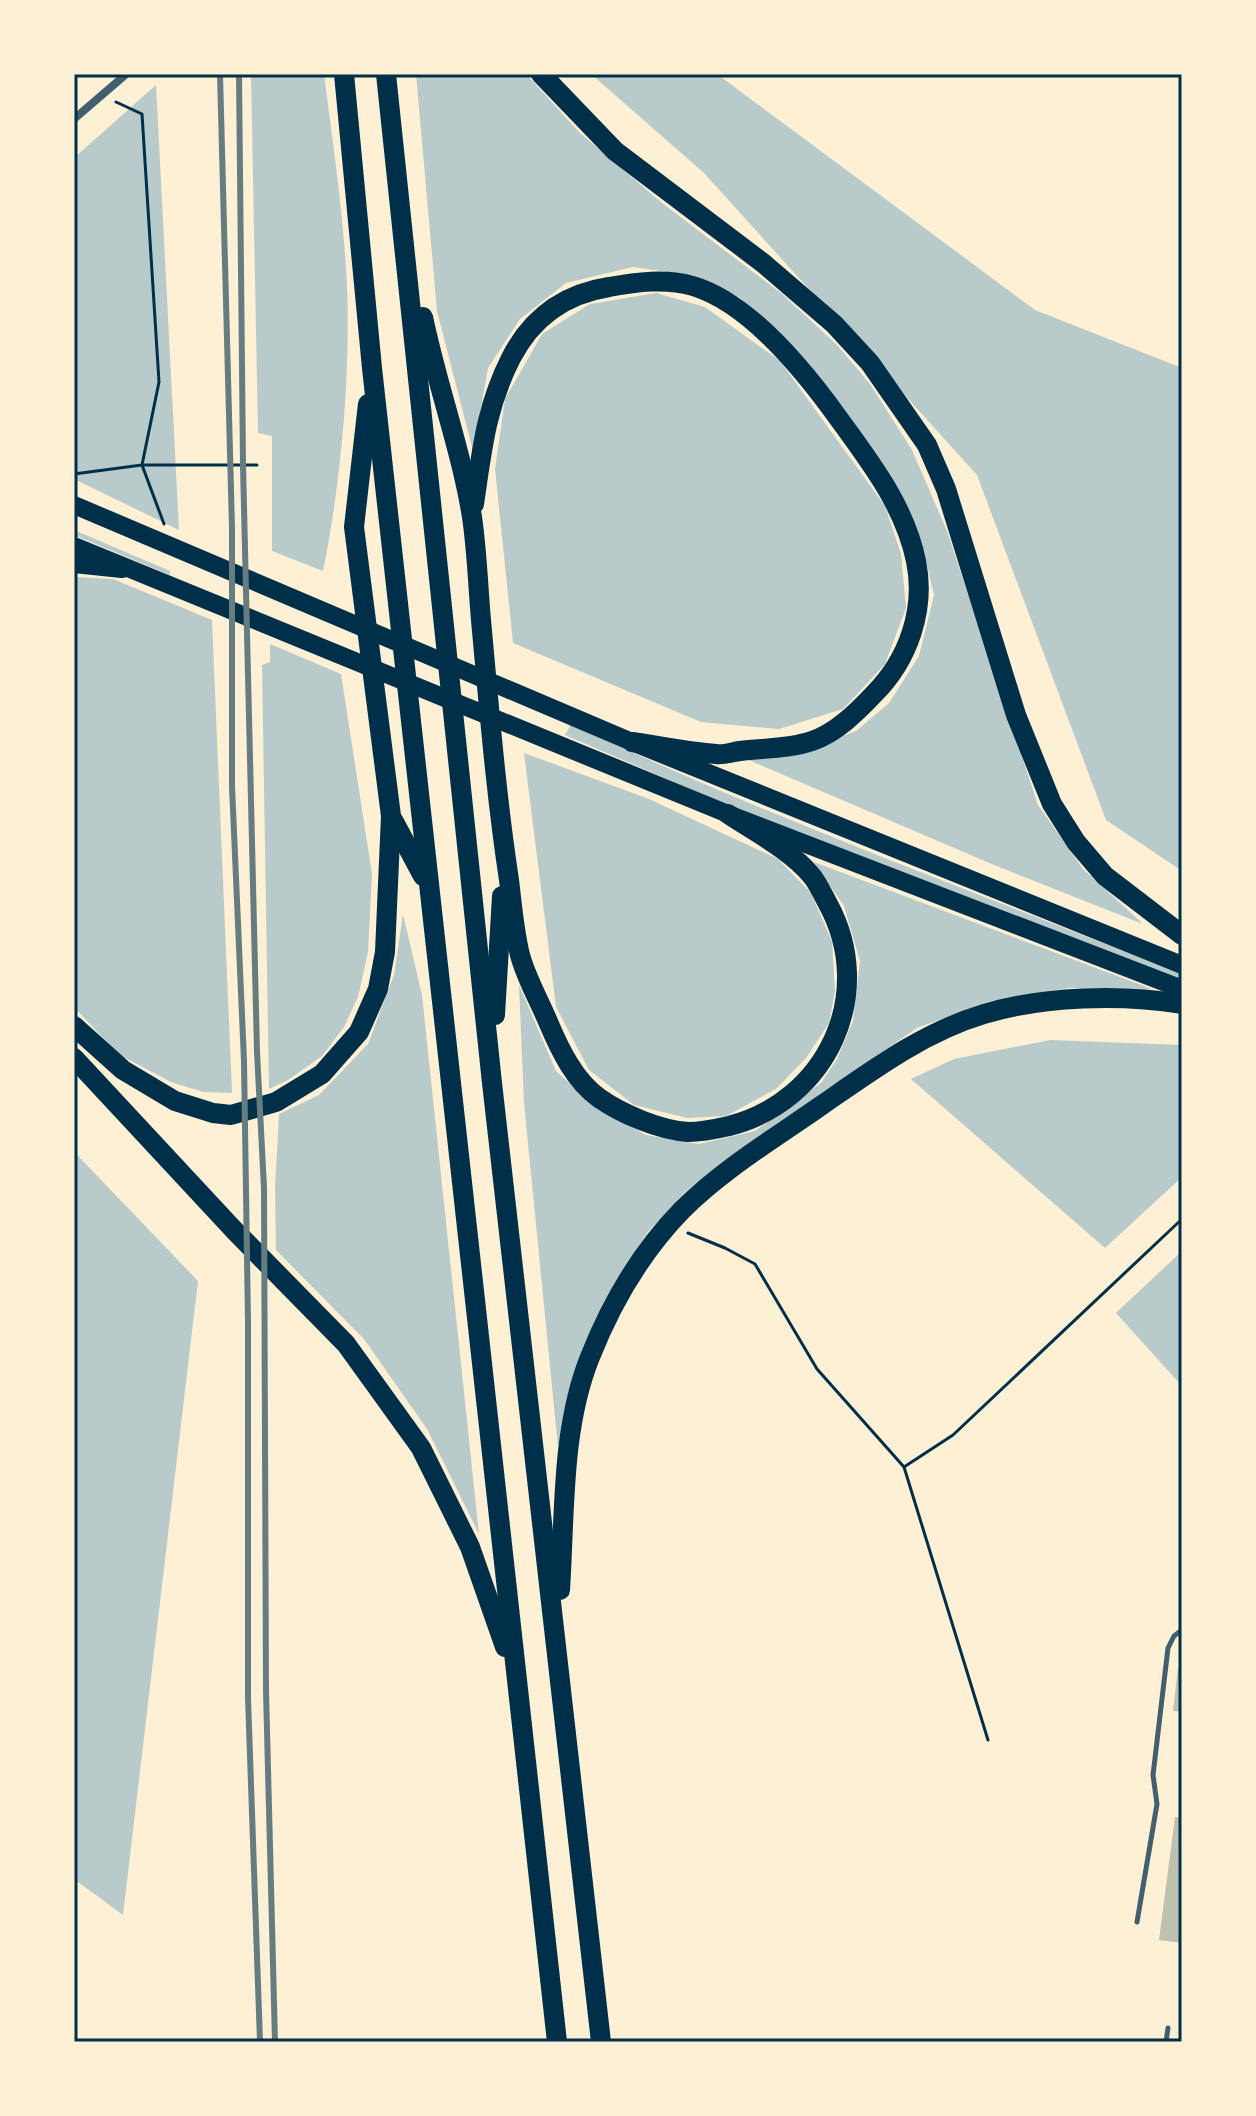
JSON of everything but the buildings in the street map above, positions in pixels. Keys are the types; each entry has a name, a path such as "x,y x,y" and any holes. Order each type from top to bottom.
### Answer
{"highway":[{"path":"344,74 372,368 557,2042"},
{"path":"386,74 492,1083 601,2042"},
{"path":"541,74 615,151 763,263 834,324 870,363 927,445 946,489 1016,715 1052,804 1076,842 1105,876 1182,935"},
{"path":"399,204 437,381 458,450 472,520 504,851 520,956 554,1036 579,1078 597,1097 642,1119 688,1132 744,1122 768,1111 799,1088 821,1064 845,1007 846,963 842,932 811,875 794,859 728,814"},
{"path":"472,520 486,422 512,355 545,311 566,298 593,289 641,281 694,286 740,311 777,343 816,387 874,466 890,490 902,519 916,561 918,583 918,602 909,645 886,682 851,718 813,741 719,755 632,742"},
{"path":"74,1026 123,1070 175,1101 213,1113 231,1115 276,1102 322,1074 359,1032 378,989 388,917 391,816 354,527 372,368"},
{"path":"74,507 632,742 1182,965"},
{"path":"74,546 728,814 1182,989"},
{"path":"74,563 122,568"},
{"path":"391,816 429,888"},
{"path":"492,1083 504,851"},
{"path":"557,1642 569,1453 588,1361 622,1292 650,1249 682,1211 749,1156 886,1060 948,1026 1026,1004 1105,998 1182,1004"},
{"path":"74,1058 234,1230 346,1344 421,1448 470,1547 518,1685"}],"street":[{"path":"74,119 124,76"}],"lane":[{"path":"1137,1922 1157,1804 1153,1775 1168,1648 1174,1636 1182,1630"},
{"path":"1166,2042 1168,2028"}],"path":[{"path":"102,95 142,114 159,382 142,465 173,549"},
{"path":"74,474 142,465 257,465"},
{"path":"904,1467 953,1435 1182,1219"},
{"path":"670,1225 755,1264 817,1369 904,1467 988,1740"}],"shaded area":[{"path":"251,74 324,74 344,244 348,342 340,459 323,571 272,551 272,436 258,433"},
{"path":"416,74 526,74 580,133 662,203 781,293 837,345 870,384 912,450 947,531 1038,805 1083,869 1143,924 994,865 737,755 798,753 856,731 889,703 919,656 934,595 922,544 893,480 835,398 779,332 739,297 696,276 633,267 566,283 520,319 488,368 473,451 437,311"},
{"path":"591,74 717,74 1035,310 1182,368 1182,871 1106,820 977,475 704,173"},
{"path":"156,85 179,530 74,479 74,158"},
{"path":"656,293 705,307 780,361 885,506 901,554 906,608 885,664 843,709 779,729 701,722 513,643 495,469 505,399 542,334 590,304"},
{"path":"74,530 170,571 170,575 74,535"},
{"path":"74,577 113,579 212,620 232,1093 203,1092 171,1082 118,1054 74,1007"},
{"path":"270,644 341,674 372,874 368,952 358,997 344,1027 322,1056 288,1080 269,1089 262,665 270,662"},
{"path":"571,724 798,823 1182,974 1182,982 774,825 565,735"},
{"path":"524,753 649,799 778,859 811,893 832,942 835,991 829,1023 806,1058 776,1089 726,1116 687,1118 634,1105 589,1070 556,1007"},
{"path":"814,862 1152,989 1069,988 991,1001 917,1028 740,1150 685,1192 647,1233 607,1300 578,1370 558,1447 524,1103 519,985 556,1071 597,1108 646,1135 699,1144 755,1131 821,1083 837,1059 853,1021 860,961 844,906"},
{"path":"403,914 422,995 479,1534 427,1429 364,1339 276,1250 279,1114 319,1095 368,1044 394,975"},
{"path":"1050,1040 1182,1045 1182,1177 1105,1248 911,1079 954,1059"},
{"path":"74,1149 198,1281 123,1915 74,1879"},
{"path":"1182,1251 1182,1386 1116,1313"}],"railway":[{"path":"220,74 232,528 232,786 244,1061 248,1698 260,2042"},
{"path":"239,74 243,465 257,1052 264,1188 266,1691 275,2042"}]}
